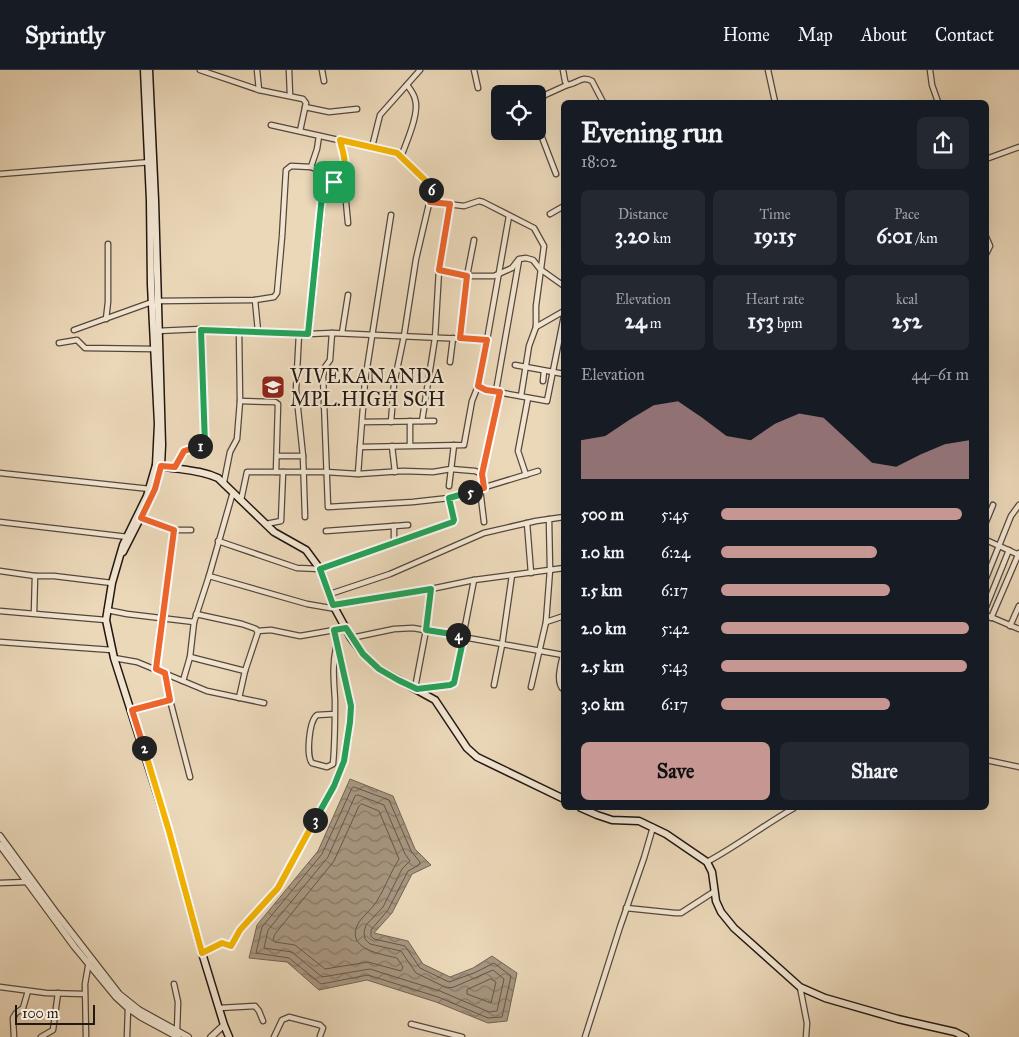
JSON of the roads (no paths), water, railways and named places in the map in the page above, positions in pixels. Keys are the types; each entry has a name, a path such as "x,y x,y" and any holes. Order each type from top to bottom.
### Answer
{"main road":[{"path":"144,70 151,162"},
{"path":"128,537 141,518 155,489 162,424 156,331 149,70"},
{"path":"156,331 154,349 158,465 150,489 120,555 112,583 106,620 114,658 169,831 202,953 229,1037"},
{"path":"158,465 211,475 224,482 278,535 306,550 320,569 334,607 351,638 363,654 379,669 435,700 467,748 477,757 561,798"},
{"path":"586,810 604,818 634,820 653,827 707,862 712,872 718,907 734,928 800,987 825,998 898,1019 947,1030 965,1037"}],"street":[{"path":"200,70 259,90 305,100 300,131"},
{"path":"257,70 259,90"},
{"path":"289,70 290,96"},
{"path":"322,70 324,81"},
{"path":"372,147 383,109 420,70"},
{"path":"474,70 478,88"},
{"path":"562,70 568,85"},
{"path":"768,70 775,100"},
{"path":"930,70 937,100"},
{"path":"546,95 582,79 590,79 595,84 602,100"},
{"path":"401,157 416,107 415,99 407,85"},
{"path":"305,107 329,112 357,109"},
{"path":"271,125 397,153 429,185 432,192 416,259 404,336 394,384 390,422"},
{"path":"311,167 319,136"},
{"path":"334,182 345,172 346,166 340,140"},
{"path":"543,140 556,174"},
{"path":"989,158 1019,147"},
{"path":"0,174 151,162"},
{"path":"74,330 155,301 255,300 273,298 277,293 286,170 291,166 311,167 323,172 324,176 345,192 348,224"},
{"path":"308,334 324,176"},
{"path":"430,202 464,206 483,202 526,223 537,232 544,246 536,306 536,327 529,346 527,368 521,396"},
{"path":"422,421 436,338 439,270 450,204"},
{"path":"550,214 561,208"},
{"path":"358,474 365,381 374,335 391,215"},
{"path":"360,447 410,445 463,446 465,444 472,401 478,386 487,340 509,216"},
{"path":"460,338 467,276 474,240"},
{"path":"106,318 108,302 108,244"},
{"path":"439,270 467,276 499,275 512,268 519,259 526,258 533,260 540,269 561,284"},
{"path":"484,522 482,474 498,392 519,259"},
{"path":"342,333 348,295"},
{"path":"255,300 258,331"},
{"path":"536,327 561,313"},
{"path":"175,467 184,451 205,445 201,330"},
{"path":"156,331 239,330 299,334 342,333 487,340"},
{"path":"224,482 230,452 237,439 240,401 239,330"},
{"path":"478,386 486,390 544,402 548,399 561,331"},
{"path":"332,333 330,360 322,376 327,505 330,508 449,498 538,472"},
{"path":"299,334 296,390 303,456 305,517"},
{"path":"450,362 453,338"},
{"path":"59,343 77,340 85,348 154,349"},
{"path":"514,366 561,373"},
{"path":"543,381 544,370"},
{"path":"526,476 518,451 528,398"},
{"path":"240,401 275,402 278,404 276,472"},
{"path":"363,422 434,420"},
{"path":"410,422 410,445"},
{"path":"449,486 454,445"},
{"path":"392,446 395,472"},
{"path":"277,456 303,456"},
{"path":"241,500 247,472 358,474 433,472 451,469 474,471 482,474"},
{"path":"266,524 281,521 283,472"},
{"path":"0,473 150,489"},
{"path":"183,681 190,656 196,614 233,492"},
{"path":"218,541 296,568 320,569 453,522 449,498"},
{"path":"989,515 993,505"},
{"path":"989,571 1011,516 1019,505"},
{"path":"330,594 390,574 484,533 561,517"},
{"path":"141,518 174,530 191,530"},
{"path":"531,687 546,622 550,570 549,519"},
{"path":"0,522 128,537"},
{"path":"527,523 531,573"},
{"path":"326,531 408,525"},
{"path":"394,526 394,542"},
{"path":"156,669 161,618 174,530"},
{"path":"989,541 1019,554 989,617 1019,629"},
{"path":"989,600 1009,550"},
{"path":"209,576 307,604 334,607 474,580 561,568"},
{"path":"0,571 112,583"},
{"path":"494,685 512,575"},
{"path":"34,613 35,576"},
{"path":"431,589 416,688 454,683 474,580"},
{"path":"1010,626 1019,606"},
{"path":"107,610 194,622"},
{"path":"0,611 106,620"},
{"path":"196,614 242,624 258,630 271,630 300,636 346,628"},
{"path":"546,622 561,617"},
{"path":"351,638 394,629 413,628 464,636 502,645 561,654"},
{"path":"239,698 258,630"},
{"path":"202,953 222,943 231,946 240,930 278,888 334,786 344,761 349,737 351,712 334,630"},
{"path":"0,642 112,650"},
{"path":"335,714 317,715 312,721 308,755 312,763 327,767 332,765 335,714 334,662 336,646"},
{"path":"190,656 245,671"},
{"path":"114,658 137,662 207,691 264,703"},
{"path":"561,667 559,675 561,688"},
{"path":"165,673 190,777"},
{"path":"132,710 170,700"},
{"path":"989,761 1019,767"},
{"path":"707,862 731,849 762,826 790,810"},
{"path":"585,1037 653,827"},
{"path":"0,836 116,997 128,1008 177,1034 188,1037"},
{"path":"0,845 26,882 89,960 126,1000 177,1034"},
{"path":"0,883 34,881"},
{"path":"626,908 675,914 681,913 714,891"},
{"path":"86,1037 84,994 89,960"},
{"path":"174,984 178,1002 177,1034"},
{"path":"0,987 84,994"},
{"path":"800,987 807,1022 806,1037"},
{"path":"14,1037 13,1018 23,1008 28,990"},
{"path":"41,1037 52,1030 58,993"},
{"path":"219,1008 255,1006 263,1021"},
{"path":"126,1037 128,1008"},
{"path":"274,1037 282,1020 289,1017 320,1024 323,1028 320,1036"},
{"path":"412,1024 462,1037"},
{"path":"211,1037 224,1025"}],"water":[{"path":"350,779 393,796 415,849 431,865 412,874 392,913 374,933 408,941 423,964 450,977 473,968 492,956 517,973 507,1021 488,1023 436,1002 367,980 319,990 287,962 249,958 257,925 318,851"}],"place":[{"name":"VIVEKANANDA MPL.HIGH SCH","path":"273,387"}]}
